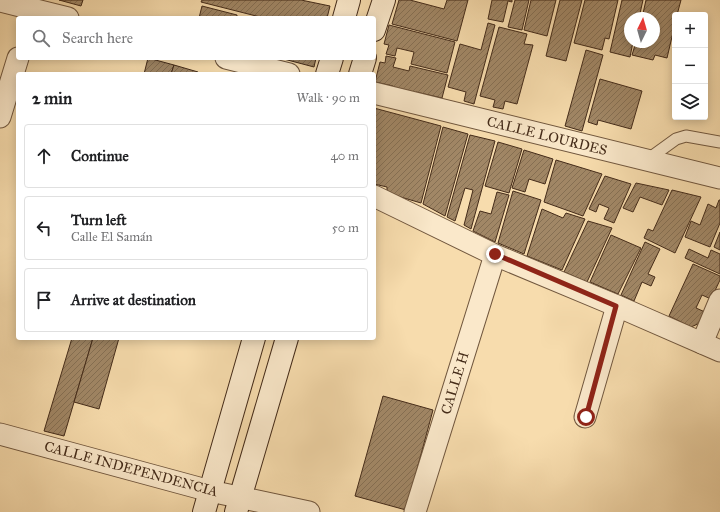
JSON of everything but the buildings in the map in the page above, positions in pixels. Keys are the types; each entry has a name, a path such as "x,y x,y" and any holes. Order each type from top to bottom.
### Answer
{"street":[{"path":"345,16 350,0"},
{"path":"376,24 384,0"},
{"path":"0,1 60,16"},
{"path":"0,117 17,60"},
{"path":"234,60 281,72"},
{"path":"328,72 331,60"},
{"path":"361,72 364,60"},
{"name":"CALLE LOURDES","path":"376,93 720,178"},
{"path":"376,197 495,254 711,347 720,300"},
{"name":"CALLE H","path":"416,512 495,254"},
{"path":"586,417 616,306"},
{"path":"204,512 253,340"},
{"path":"238,504 286,340"},
{"name":"CALLE INDEPENDENCIA","path":"0,434 210,491 238,504 309,512"}],"lane":[{"path":"646,160 676,139 686,136 720,142"}],"route":[{"path":"495,254 616,306 586,417"}]}
